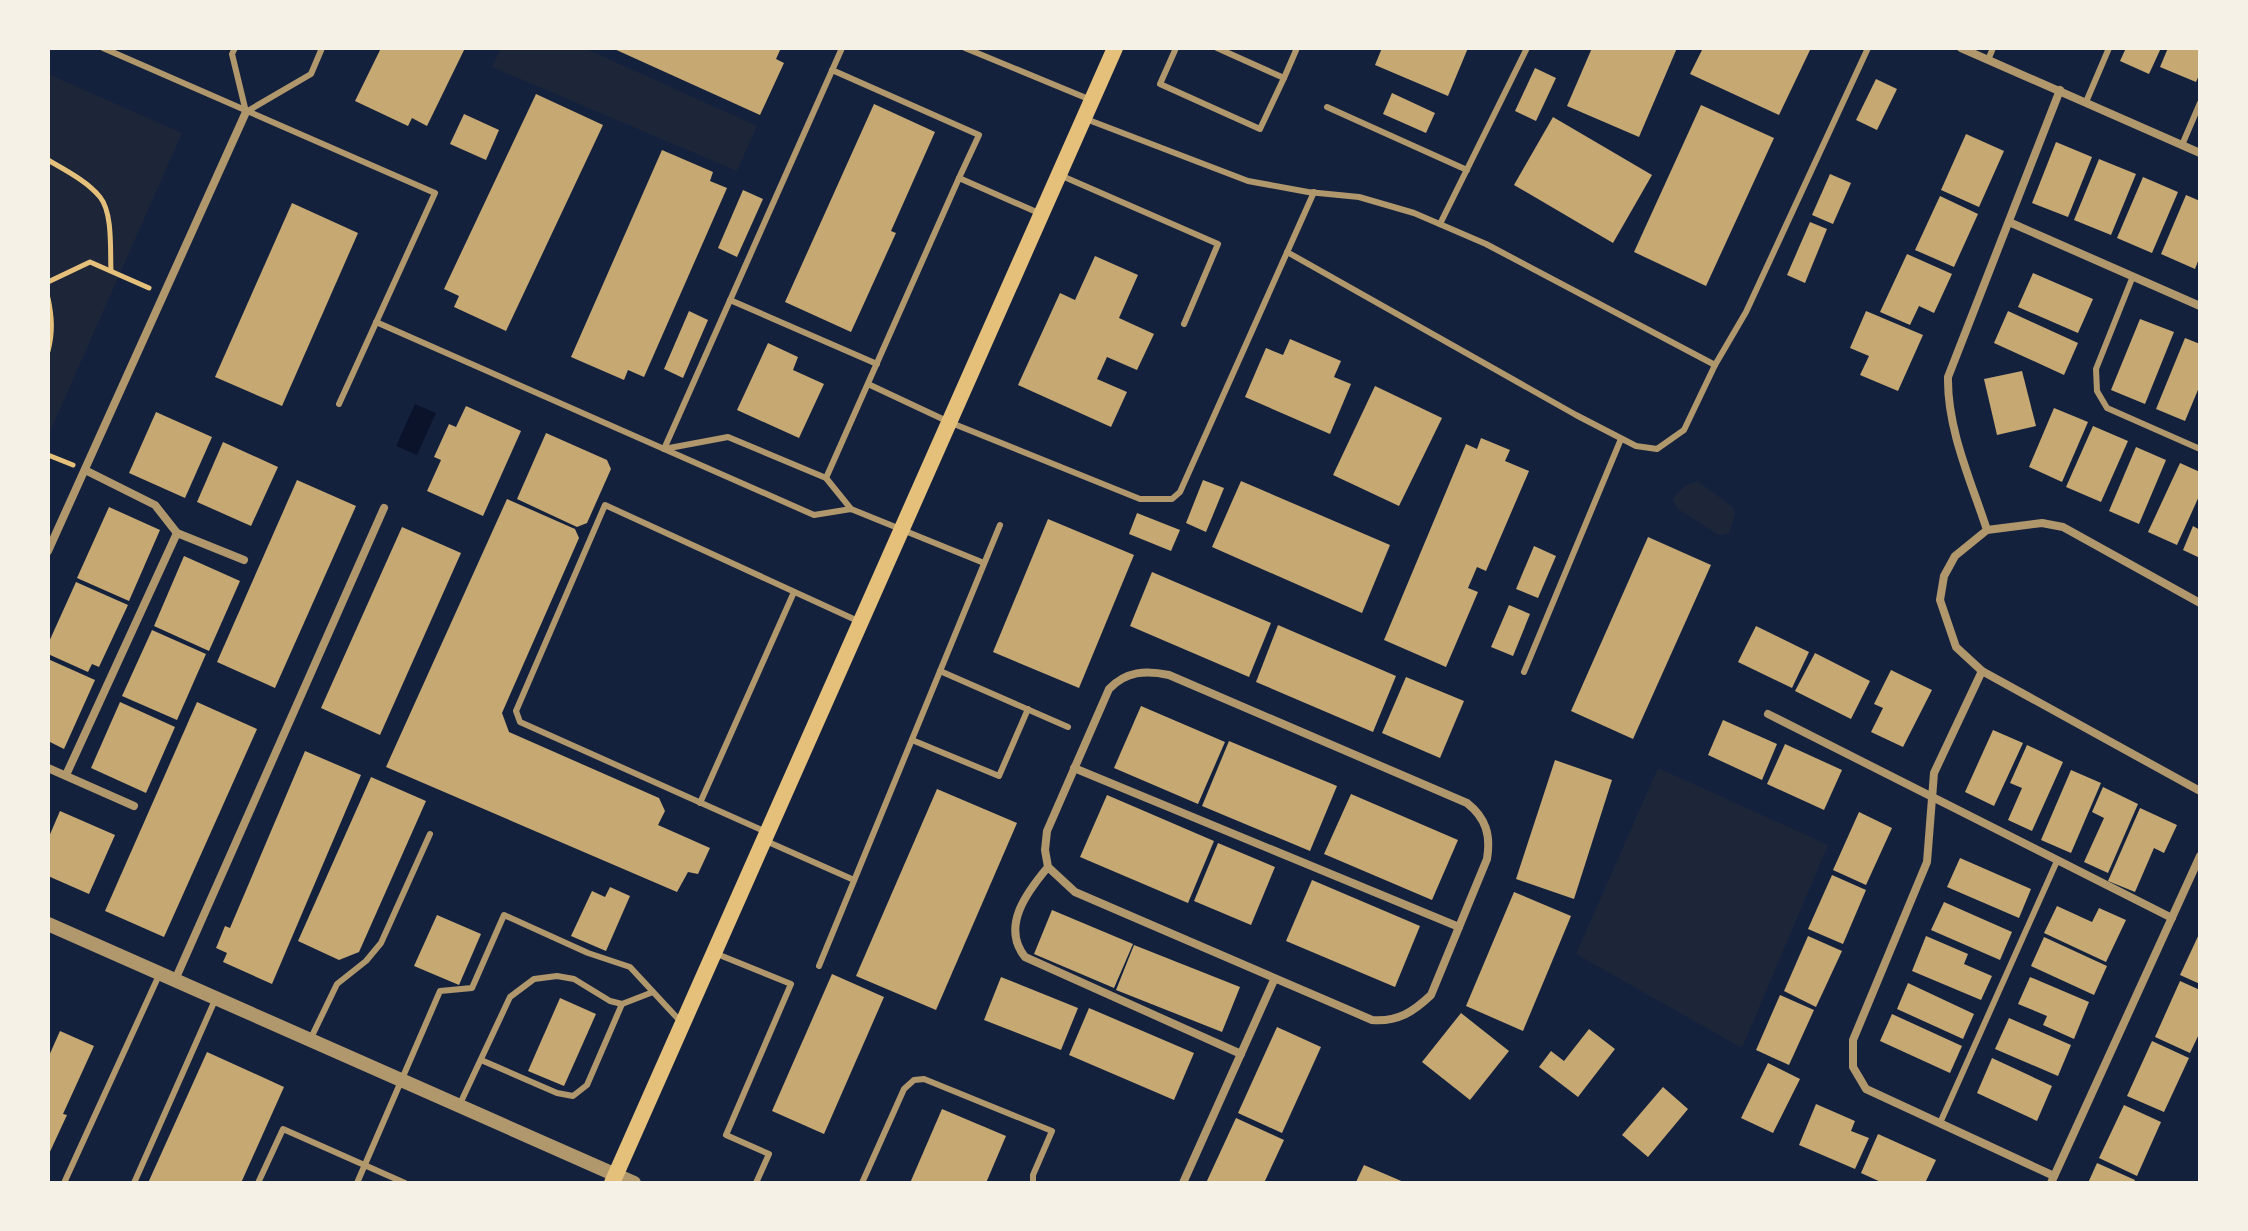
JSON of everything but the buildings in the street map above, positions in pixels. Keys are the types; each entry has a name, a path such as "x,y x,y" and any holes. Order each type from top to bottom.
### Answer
{"main road":[{"path":"614,1179 1115,48"}],"street":[{"path":"1961,48 2200,153"},
{"path":"1987,530 1953,424 1948,377 2060,90"},
{"path":"48,551 246,112"},
{"path":"2009,222 2200,306"},
{"path":"85,470 155,505 177,533 244,560"},
{"path":"175,980 384,508"},
{"path":"2200,603 2063,527 2042,523 1987,530 1955,556 1944,576 1940,600 1956,647 1982,671 2200,791"},
{"path":"66,775 177,533"},
{"path":"1150,671 1169,675 1453,796 1478,812 1490,842 1487,859 1431,995 1415,1011 1401,1017 1386,1021 1372,1020 1075,892 1048,867 1045,850 1047,831 1074,768 1109,689 1120,677 1150,671"},
{"path":"1982,671 1934,773 1927,862 1853,1040 1853,1067 1866,1089 2053,1180 2200,856"},
{"path":"1768,714 1931,799 2172,918"},
{"path":"48,768 134,806"},
{"path":"1074,768 1459,927"},
{"path":"1048,867 1030,888 1013,929 1015,945 1025,957 1241,1054"},
{"path":"48,924 459,1106 614,1179 634,1183"},
{"path":"1183,1183 1274,980"}],"lane":[{"path":"103,48 435,193 339,404"},
{"path":"235,48 232,54 246,112"},
{"path":"246,112 311,74 322,48"},
{"path":"664,449 842,48"},
{"path":"965,48 1091,100"},
{"path":"1176,48 1160,84 1260,129 1297,48"},
{"path":"1217,48 1284,78"},
{"path":"1440,224 1527,48"},
{"path":"1287,252 1621,439 1636,446 1657,449 1684,430 1715,365 1746,312 1868,48"},
{"path":"1988,60 1993,48"},
{"path":"2086,102 2109,48"},
{"path":"826,478 979,135 832,70"},
{"path":"2182,145 2200,103"},
{"path":"1327,107 1467,170"},
{"path":"1084,118 1248,181 1359,197 1414,213 1486,244 1715,365"},
{"path":"1058,174 1218,244 1184,324"},
{"path":"959,178 1041,214"},
{"path":"868,384 949,422 1140,499 1172,499 1180,492 1314,192"},
{"path":"2133,276 2096,369 2097,391 2107,408 2200,449"},
{"path":"730,300 877,364"},
{"path":"376,322 814,515 851,509"},
{"path":"664,449 728,437 826,478 851,509 984,563"},
{"path":"1524,672 1621,439"},
{"path":"854,880 700,803 520,722 516,711 605,505 860,622"},
{"path":"819,966 1000,525"},
{"path":"700,803 794,592"},
{"path":"940,671 1068,727"},
{"path":"912,740 999,776 1028,709"},
{"path":"310,1040 337,984 366,961 381,943 430,834"},
{"path":"1940,1123 2057,861"},
{"path":"357,1183 440,991 472,988 504,915 588,953 630,967 683,1023"},
{"path":"714,953 791,984 726,1135 769,1154 756,1183"},
{"path":"64,1183 160,973"},
{"path":"459,1106 510,997 534,979 557,976 574,979 610,1001 622,1004 653,992"},
{"path":"134,1183 216,998"},
{"path":"481,1060 557,1093 573,1096 587,1085 622,1004"},
{"path":"862,1183 904,1089 914,1080 924,1079 1052,1131 1033,1175 1033,1183"},
{"path":"258,1183 283,1129 405,1183"}],"path":[{"path":"48,160 74,175 101,198 109,224 111,271"},
{"path":"48,282 90,262 164,295"},
{"path":"48,298 52,321 48,351"},
{"path":"48,455 85,470"}],"shaded area":[{"path":"501,48 584,48 757,126 737,171 492,67"},
{"path":"48,74 182,133 48,436"},
{"path":"415,404 436,413 417,455 396,446"},
{"path":"1697,481 1733,507 1735,514 1729,533 1719,535 1678,509 1672,499 1685,486"},
{"path":"1658,768 1828,845 1742,1048 1576,954"}]}
